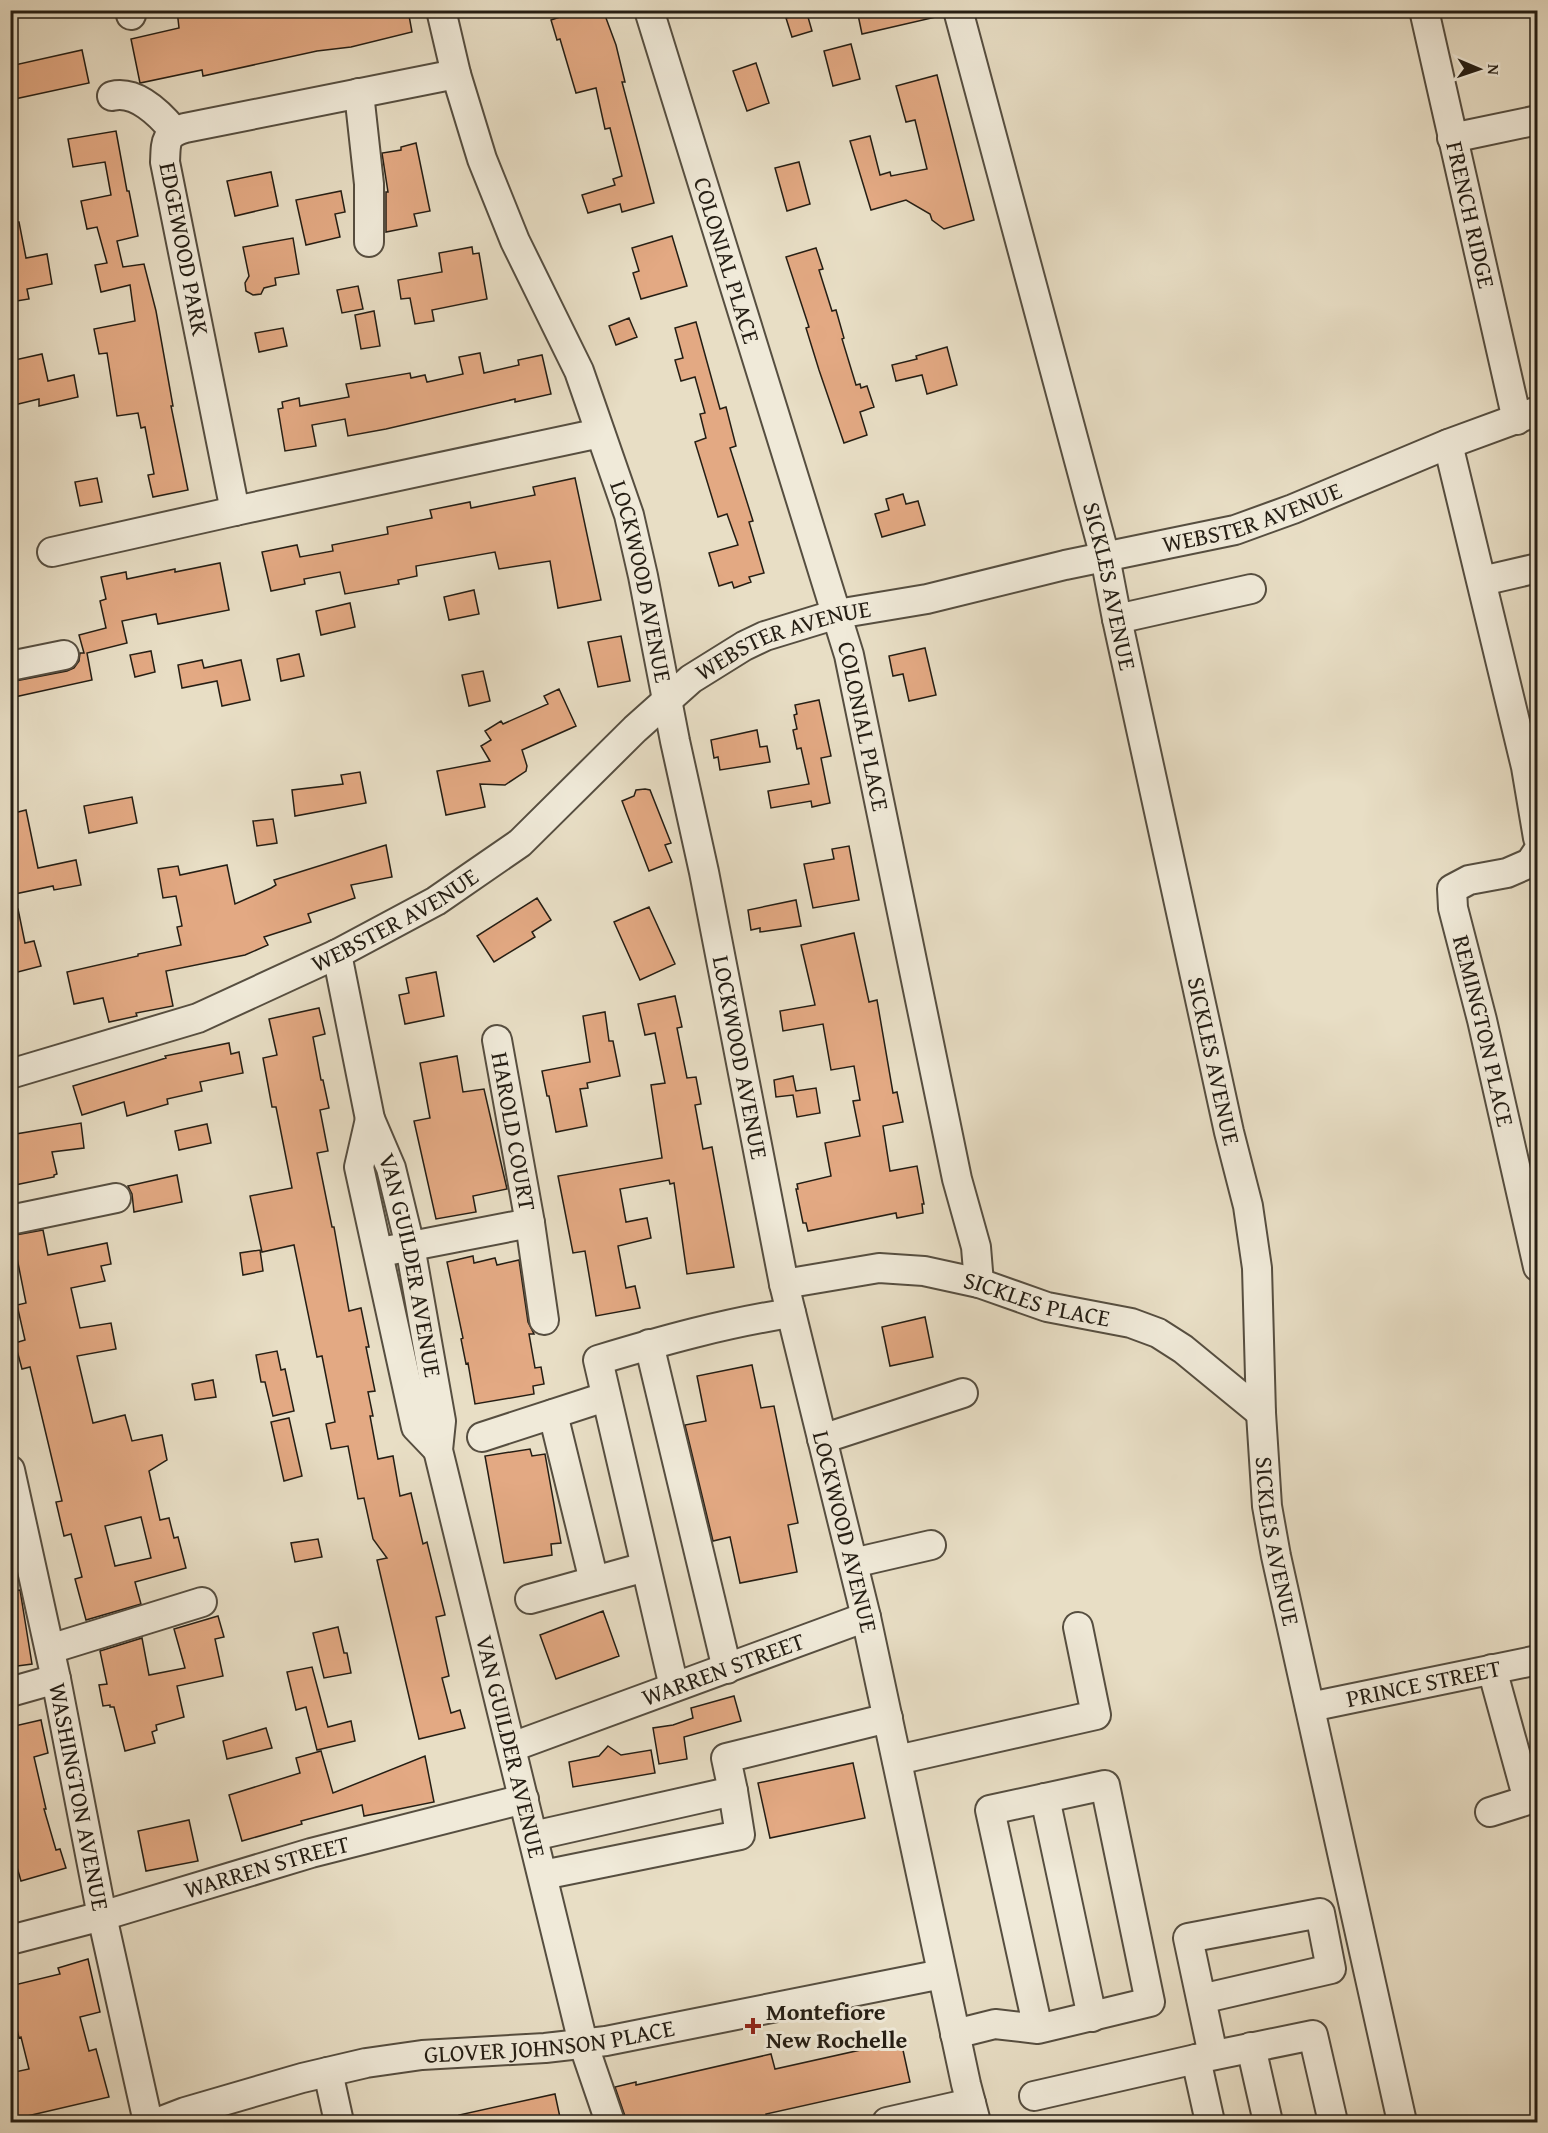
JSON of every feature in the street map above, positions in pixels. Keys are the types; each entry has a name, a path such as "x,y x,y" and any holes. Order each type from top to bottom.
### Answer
{"street":[{"name":"LOCKWOOD AVENUE","path":"441,10 456,74 486,169 515,241 579,371 629,515 704,873 784,1284 866,1617 973,2113"},
{"name":"COLONIAL PLACE","path":"650,10 849,655 957,1179 976,1247 979,1283"},
{"name":"SICKLES AVENUE","path":"958,10 1105,556 1227,1121 1248,1206 1257,1268 1267,1506 1276,1556 1402,2122"},
{"name":"FRENCH RIDGE","path":"1424,10 1452,138 1527,415"},
{"name":"EDGEWOOD PARK","path":"235,511 165,162 167,140 174,131 456,74"},
{"path":"359,93 369,184 369,242"},
{"path":"112,96 120,94 141,103 158,113 174,131"},
{"path":"1452,138 1538,120"},
{"name":"WEBSTER AVENUE","path":"10,1074 198,1018 337,954 436,901 520,843 635,729 691,679 744,646 765,636 837,614 927,599 1105,556 1235,530 1448,444 1527,415"},
{"path":"52,552 600,433"},
{"path":"1448,444 1532,766 1538,838"},
{"path":"1482,581 1538,568"},
{"path":"1117,619 1251,589"},
{"path":"10,666 64,655"},
{"name":"REMINGTON PLACE","path":"1538,850 1530,863 1508,873 1469,880 1452,889 1453,908 1482,1020 1538,1267"},
{"name":"VAN GUILDER AVENUE","path":"337,954 370,1119 391,1168 410,1246 441,1422 438,1450 583,2043 610,2122"},
{"name":"HAROLD COURT","path":"496,1041 530,1223 544,1320"},
{"name":"VAN GUILDER AVENUE","path":"370,1119 359,1167 416,1427 438,1450"},
{"path":"10,1220 116,1198"},
{"name":"HAROLD COURT","path":"377,1253 530,1223"},
{"name":"SICKLES PLACE","path":"784,1284 879,1268 924,1271 979,1283 1047,1307 1131,1323 1158,1333 1183,1349 1262,1413"},
{"path":"674,1688 598,1360 649,1344 758,1318 791,1313"},
{"path":"649,1344 727,1669"},
{"path":"822,1439 963,1393"},
{"path":"482,1437 605,1397"},
{"path":"553,1414 594,1581"},
{"name":"WASHINGTON AVENUE","path":"10,1470 50,1649 102,1916 148,2122"},
{"path":"853,1563 931,1545"},
{"path":"530,1599 645,1567"},
{"path":"50,1649 202,1602"},
{"name":"WARREN STREET","path":"512,1747 866,1617"},
{"path":"897,1760 1096,1715 1078,1627"},
{"name":"PRINCE STREET","path":"1310,1707 1538,1660"},
{"path":"1490,1812 1533,1799 1492,1669"},
{"path":"10,1692 56,1679"},
{"path":"543,1875 740,1835 726,1758 888,1718"},
{"path":"955,2034 995,2024 1038,2028 1150,2002 1105,1785 990,1810 1038,2028"},
{"path":"533,1836 733,1791"},
{"path":"1046,1798 1092,2017"},
{"name":"WARREN STREET","path":"10,1940 102,1916 311,1853 524,1799"},
{"path":"585,1825 594,1866"},
{"path":"1201,1998 1330,1969 1320,1913 1188,1938 1201,1998 1210,2122"},
{"name":"GLOVER JOHNSON PLACE","path":"159,2122 184,2112 302,2078 366,2063 422,2055 545,2048 617,2039 942,1974"},
{"path":"1034,2096 1313,2035 1333,2122"},
{"path":"1251,2047 1268,2122"},
{"path":"328,2072 339,2122"},
{"path":"887,2122 973,2113"}],"building":[{"path":"177,10 408,10 412,32 351,47 317,51 203,76 202,70 140,83 131,39 179,28"},
{"path":"564,10 603,10 616,45 625,82 622,82 654,203 622,212 620,204 588,213 582,195 615,185 613,179 622,176 610,128 605,129 596,88 576,93 560,39 557,40 551,20 566,15"},
{"path":"788,10 806,10 812,31 792,37 786,18 790,17"},
{"path":"857,10 935,10 936,17 862,34"},
{"path":"851,44 860,79 833,86 824,51"},
{"path":"82,50 89,83 10,100 10,66"},
{"path":"756,63 769,103 747,111 733,71"},
{"path":"937,75 974,220 944,229 932,220 930,214 906,200 871,210 850,141 870,136 880,175 890,172 891,176 927,169 915,120 906,122 896,86"},
{"path":"116,131 138,236 117,241 123,267 144,264 156,311 173,406 171,406 188,490 153,497 148,475 154,474 145,427 141,428 138,413 117,416 107,353 99,354 94,329 135,321 130,285 101,292 95,265 107,263 97,227 87,229 81,201 111,195 105,162 73,167 68,139"},
{"path":"416,143 430,211 414,214 417,226 386,232 386,192 388,192 382,153 401,150 401,147"},
{"path":"799,162 810,204 787,211 775,168"},
{"path":"271,172 278,206 235,216 227,181"},
{"path":"341,191 345,212 335,214 340,237 306,245 296,200"},
{"path":"10,222 19,222 26,258 47,254 52,284 27,289 29,299 10,302"},
{"path":"672,236 687,286 641,299 633,273 639,271 632,248"},
{"path":"293,238 299,274 275,278 276,285 264,288 261,294 253,295 246,291 245,283 249,276 243,247"},
{"path":"472,247 473,254 479,253 487,299 432,310 434,321 415,324 410,298 401,299 398,280 442,272 439,253"},
{"path":"816,248 823,269 819,270 832,311 836,310 856,385 860,384 861,388 867,386 874,407 860,412 867,435 844,443 819,370 806,328 809,327 786,257"},
{"path":"358,286 363,309 342,313 337,290"},
{"path":"374,311 380,346 361,349 355,315"},
{"path":"629,318 637,337 616,345 609,326"},
{"path":"696,322 720,409 726,407 736,446 730,448 753,521 749,522 764,573 749,577 751,582 734,588 732,582 719,586 709,553 738,545 727,514 718,517 695,442 706,438 700,414 705,413 695,377 681,381 675,360 683,358 675,328"},
{"path":"283,328 287,346 259,352 255,333"},
{"path":"947,347 957,385 927,394 922,375 896,381 892,365 917,359 916,356"},
{"path":"480,353 484,373 519,365 518,360 542,355 551,394 515,402 515,399 348,436 345,419 312,425 316,446 285,451 278,409 283,408 282,402 299,398 300,406 349,397 346,384 410,373 411,378 425,375 427,382 463,374 459,357"},
{"path":"42,354 48,381 74,375 78,397 39,406 39,399 10,406 10,361"},
{"path":"97,478 102,502 80,506 75,482"},
{"path":"575,478 601,600 558,608 550,561 499,569 495,552 416,566 417,576 398,580 399,584 345,594 340,572 304,579 305,584 271,591 262,552 297,545 300,557 333,551 332,545 388,534 387,527 432,518 430,510 470,502 471,508 535,495 533,487"},
{"path":"903,494 906,504 918,501 925,525 882,537 875,514 889,510 886,499"},
{"path":"220,563 229,610 158,624 156,614 122,621 127,643 87,653 92,680 10,698 10,682 74,668 79,661 80,653 84,653 79,635 106,628 100,601 106,599 101,577 126,572 127,579"},
{"path":"474,590 479,614 449,620 444,597"},
{"path":"350,603 355,627 321,635 316,611"},
{"path":"621,636 630,681 598,687 588,642"},
{"path":"925,648 936,695 909,701 903,674 893,676 889,656"},
{"path":"151,651 155,672 135,677 130,655"},
{"path":"299,654 304,676 281,681 277,659"},
{"path":"202,660 204,668 241,660 250,700 222,706 217,681 182,688 178,665"},
{"path":"483,671 490,701 469,706 462,675"},
{"path":"559,689 576,726 522,750 527,766 526,771 505,785 480,784 485,807 446,815 437,771 490,761 481,746 491,740 485,731 501,721 503,724 548,704 544,696"},
{"path":"819,700 831,756 821,758 830,803 812,807 811,801 771,808 768,791 809,784 801,748 797,749 793,730 797,729 794,715 797,714 795,705"},
{"path":"757,730 760,747 767,746 770,762 720,770 718,757 714,758 711,740"},
{"path":"360,772 366,803 295,816 292,790 343,784 341,775"},
{"path":"636,790 650,790 671,843 665,845 672,862 649,871 622,801 634,796"},
{"path":"132,797 137,823 89,833 84,806"},
{"path":"26,810 38,868 76,860 81,885 54,890 53,886 10,895 10,814"},
{"path":"273,819 277,843 257,846 253,821"},
{"path":"386,845 392,877 351,885 355,898 308,914 311,922 264,937 268,945 245,955 166,971 173,1006 136,1013 137,1016 109,1022 103,998 74,1004 67,972 181,945 177,927 182,926 176,896 163,898 158,869 178,866 180,875 227,865 235,904 276,885 274,880"},
{"path":"849,846 859,900 813,908 804,864 834,859 832,849"},
{"path":"537,898 551,920 532,932 535,937 494,962 477,936"},
{"path":"796,900 801,926 760,932 760,928 751,930 748,910"},
{"path":"649,907 675,964 640,980 614,922"},
{"path":"18,909 25,943 34,941 41,966 10,974 10,910"},
{"path":"854,933 869,1002 877,1000 893,1093 897,1092 903,1122 883,1126 890,1171 917,1166 924,1204 922,1204 923,1213 897,1218 896,1213 808,1231 806,1223 803,1223 797,1184 831,1176 825,1143 860,1136 853,1101 860,1100 854,1066 831,1070 823,1024 783,1031 780,1011 815,1005 801,945"},
{"path":"436,972 444,1016 405,1024 399,995 409,993 406,978"},
{"path":"675,996 682,1027 677,1028 687,1078 696,1077 701,1104 695,1105 703,1149 712,1147 734,1267 687,1274 674,1183 670,1184 669,1180 620,1189 626,1222 647,1218 651,1238 618,1246 626,1288 635,1286 640,1308 596,1316 585,1251 573,1253 558,1176 662,1158 651,1085 665,1083 655,1033 645,1035 638,1004"},
{"path":"319,1008 325,1034 313,1037 329,1108 320,1110 328,1151 317,1153 332,1227 334,1227 349,1311 361,1308 369,1347 366,1347 375,1391 368,1392 378,1459 393,1456 400,1496 411,1493 423,1544 427,1542 445,1615 436,1617 449,1676 442,1678 451,1713 460,1710 465,1728 419,1739 377,1560 387,1558 373,1539 364,1498 358,1499 348,1446 331,1449 326,1424 335,1422 322,1356 317,1357 294,1245 262,1252 250,1196 292,1188 276,1107 272,1107 263,1058 277,1055 269,1019"},
{"path":"605,1012 609,1041 613,1041 620,1076 587,1083 588,1088 580,1089 587,1126 556,1132 542,1071 590,1062 583,1016"},
{"path":"229,1043 231,1054 239,1052 243,1073 200,1082 202,1091 167,1099 168,1104 127,1116 124,1102 82,1115 73,1086 166,1058 165,1056"},
{"path":"457,1056 463,1092 484,1089 507,1189 473,1196 476,1212 436,1219 414,1121 430,1118 420,1063"},
{"path":"793,1076 796,1091 816,1088 820,1113 797,1117 793,1095 776,1097 774,1080"},
{"path":"81,1123 84,1148 52,1152 57,1174 54,1177 10,1186 10,1135"},
{"path":"207,1124 211,1143 179,1150 175,1131"},
{"path":"177,1175 182,1202 134,1212 132,1194 128,1186"},
{"path":"43,1230 48,1255 107,1243 111,1264 101,1266 105,1281 71,1288 80,1328 111,1323 116,1349 77,1356 93,1423 125,1415 132,1441 162,1435 167,1460 149,1471 160,1520 169,1518 174,1538 178,1537 186,1568 135,1582 141,1604 86,1620 75,1579 82,1577 71,1534 64,1536 56,1502 62,1501 30,1367 22,1369 15,1343 25,1340 17,1305 26,1303 17,1258 10,1260 10,1236","holes":["141,1517 151,1558 115,1566 105,1526"]},
{"path":"260,1250 263,1271 243,1275 240,1253"},
{"path":"473,1256 474,1263 495,1258 497,1265 519,1260 528,1322 534,1334 529,1334 535,1368 541,1367 544,1384 533,1386 534,1394 475,1404 447,1262"},
{"path":"925,1317 933,1357 890,1366 882,1327"},
{"path":"277,1351 281,1370 285,1369 294,1411 273,1416 265,1382 261,1382 256,1355"},
{"path":"752,1365 761,1408 774,1406 798,1523 788,1525 797,1572 740,1583 730,1537 713,1541 685,1425 706,1421 697,1376"},
{"path":"213,1380 216,1397 195,1400 192,1384"},
{"path":"289,1418 302,1476 284,1481 271,1422"},
{"path":"530,1449 532,1456 545,1454 561,1543 551,1544 552,1555 504,1563 485,1456"},
{"path":"318,1539 322,1557 295,1562 291,1543"},
{"path":"20,1590 32,1664 10,1667 10,1591"},
{"path":"603,1611 619,1656 556,1679 540,1635"},
{"path":"218,1616 224,1637 215,1639 223,1676 177,1686 184,1717 156,1725 157,1730 152,1732 155,1743 125,1751 114,1707 103,1706 99,1685 107,1684 100,1651 142,1638 149,1675 185,1668 174,1629"},
{"path":"338,1627 351,1673 324,1678 313,1633"},
{"path":"312,1667 328,1727 351,1721 355,1741 317,1750 306,1707 296,1710 287,1672"},
{"path":"734,1696 741,1721 684,1737 687,1759 659,1764 653,1728 673,1725 693,1718 691,1708"},
{"path":"41,1720 48,1753 34,1757 46,1809 44,1809 56,1850 60,1849 66,1868 21,1881 10,1843 10,1833 14,1832 10,1817 10,1727"},
{"path":"266,1728 272,1748 227,1759 223,1741"},
{"path":"608,1746 621,1755 651,1750 655,1773 573,1787 569,1762 599,1756"},
{"path":"321,1751 333,1793 425,1756 434,1802 364,1816 362,1805 301,1821 302,1824 242,1841 229,1795 300,1773 296,1758"},
{"path":"853,1763 865,1818 770,1838 758,1783"},
{"path":"189,1820 198,1861 146,1871 138,1831"},
{"path":"88,1959 100,2012 80,2017 89,2051 96,2049 109,2097 10,2120 10,2073 29,2069 21,2037 19,2038 10,1998 10,1986 60,1974 58,1968"},
{"path":"901,2041 910,2082 766,2114 768,2122 627,2122 615,2087 636,2082 636,2085 771,2054 775,2069"},
{"path":"555,2094 561,2122 460,2122 459,2115"}],"place":[{"name":"Montefiore New Rochelle","path":"753,2026"}]}
